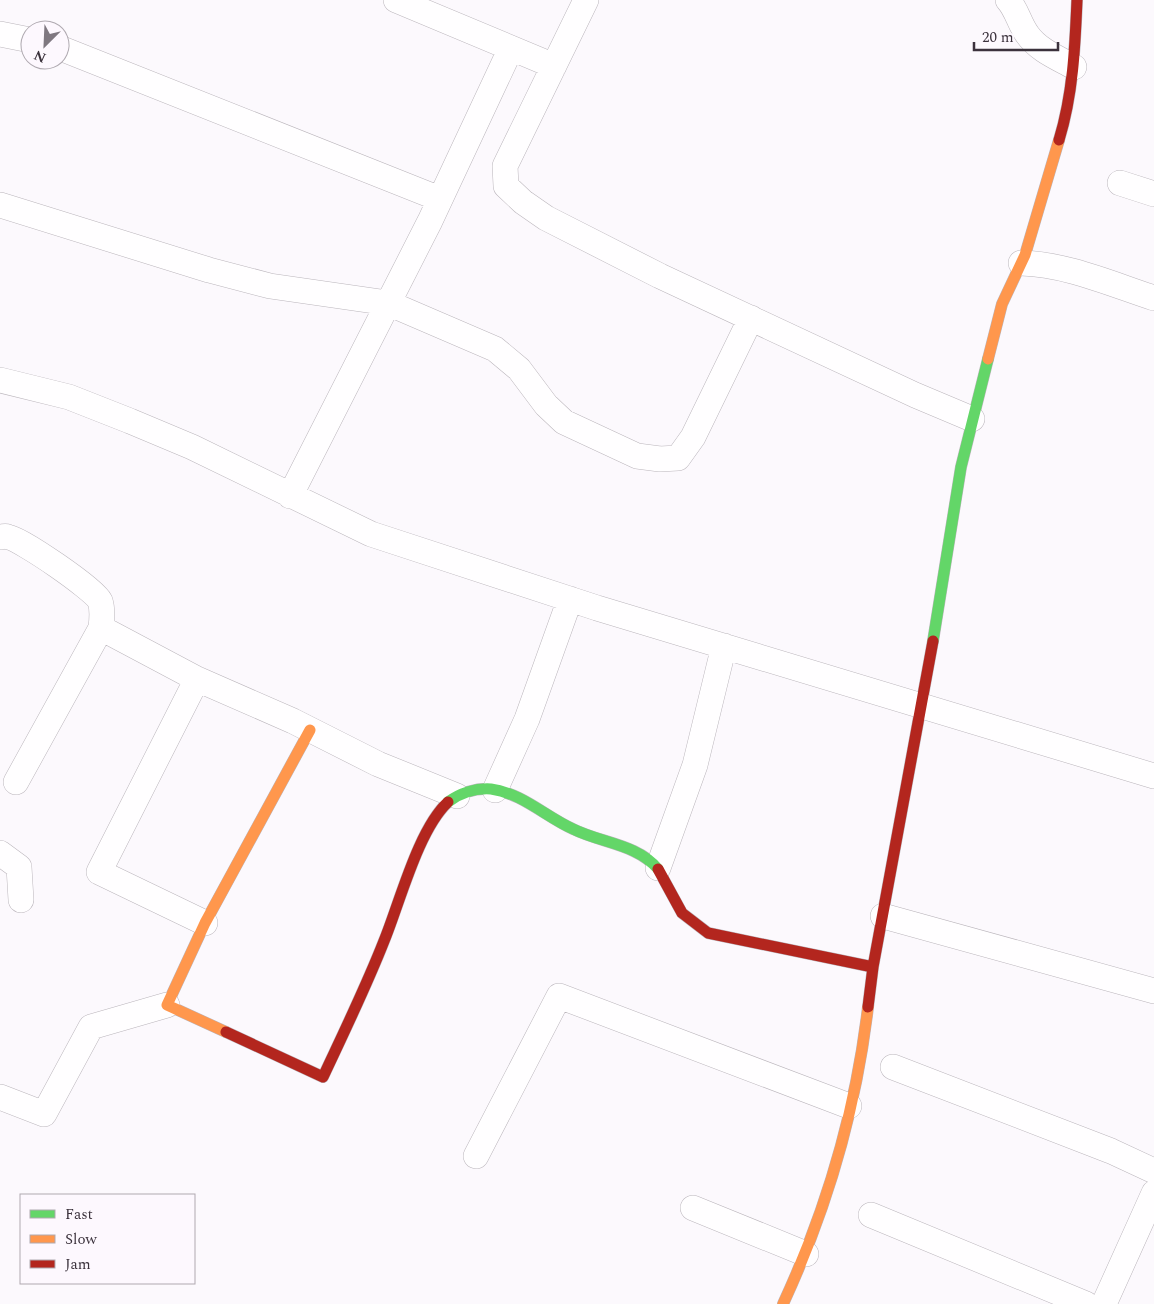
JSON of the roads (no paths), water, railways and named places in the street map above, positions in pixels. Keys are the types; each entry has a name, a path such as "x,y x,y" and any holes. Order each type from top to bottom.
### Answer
{"street":[{"path":"396,0 554,66"},
{"path":"586,0 505,166 506,186 522,202 546,218 660,276 915,396 972,419"},
{"path":"1008,0 1018,14 1026,33 1040,48 1074,67"},
{"path":"783,1304 806,1254 827,1193 862,1061 873,967 922,704 961,467 1002,304 1021,263 1068,111 1074,67 1077,0"},
{"path":"0,34 20,38"},
{"path":"290,496 440,199 511,48"},
{"path":"70,52 440,199"},
{"path":"1120,183 1154,194"},
{"path":"0,205 209,270 270,286 388,302 495,350 519,369 546,405 564,422 637,456 660,460 678,458 693,437 751,318"},
{"path":"1021,263 1040,264 1086,276 1154,298"},
{"path":"0,380 69,397 130,421 192,447 371,534 570,599 922,704 1154,776"},
{"path":"3,535 25,545 90,588 100,600 102,614 101,628 16,782"},
{"path":"494,790 527,719 570,599"},
{"path":"101,628 197,679 310,730 378,764 457,796"},
{"path":"658,868 695,765 724,646"},
{"path":"197,679 99,872 205,923"},
{"path":"167,1005 205,923 310,730"},
{"path":"0,1097 44,1114 91,1027 167,1005 323,1078 366,986 425,839 438,813 457,796 476,791 494,790 537,806 565,826 586,835 620,844 642,855 658,868 668,883 681,912 692,924 708,933 873,967"},
{"path":"0,853 19,867 21,900"},
{"path":"883,916 1154,990"},
{"path":"476,1156 559,996 849,1106"},
{"path":"893,1067 1111,1151 1154,1170"},
{"path":"1104,1304 1154,1193"},
{"path":"693,1208 806,1254"},
{"path":"871,1215 1086,1304"}]}
